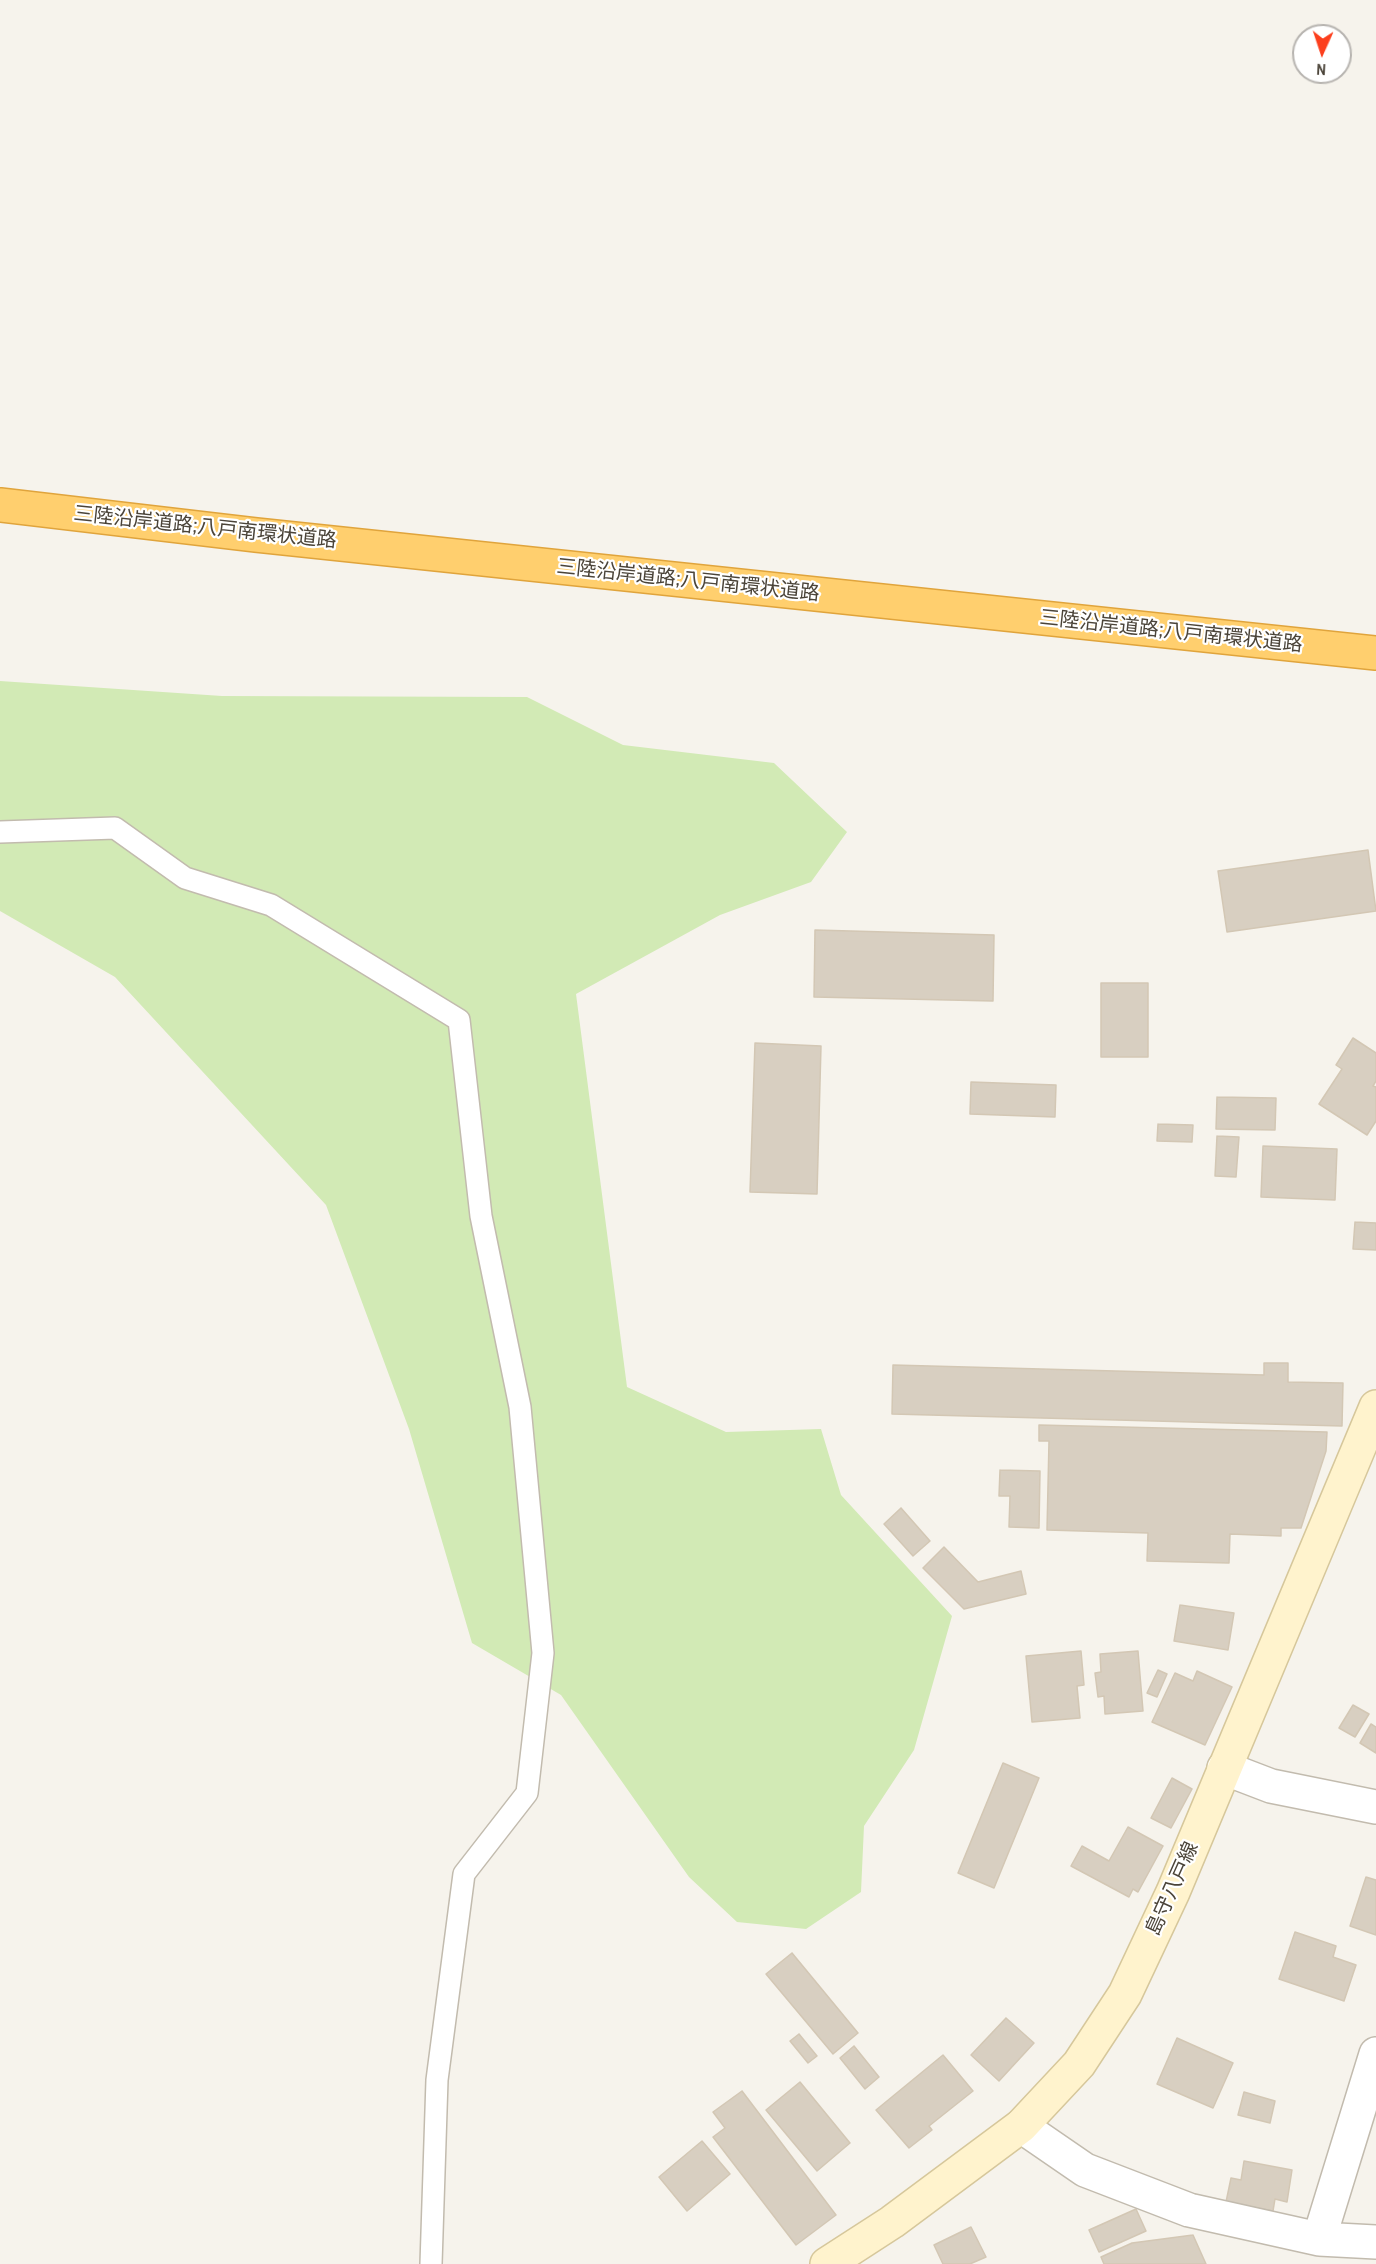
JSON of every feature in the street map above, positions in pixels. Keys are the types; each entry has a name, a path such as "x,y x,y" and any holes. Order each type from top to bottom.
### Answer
{"highway":[{"name":"三陸沿岸道路;八戸南環状道路","path":"0,505 256,535 1376,653"}],"main road":[{"name":"島守八戸線","path":"827,2264 892,2222 1021,2126 1079,2064 1125,1994 1173,1892 1376,1407"}],"street":[{"path":"1224,1768 1271,1786 1376,1808"},
{"path":"1319,2239 1376,2054"},
{"path":"1021,2126 1085,2170 1190,2210 1319,2239 1376,2242"}],"lane":[{"path":"0,832 115,828 185,878 271,905 459,1020 481,1216 520,1407 543,1653 527,1793 464,1874 437,2080 431,2264"}],"green space":[{"path":"0,681 222,696 527,697 623,745 774,763 847,832 811,882 720,915 576,994 627,1387 726,1432 821,1429 841,1495 952,1616 914,1750 864,1826 861,1892 806,1929 737,1922 689,1877 561,1695 472,1643 409,1429 326,1205 115,977 0,911"}],"building":[{"path":"1368,850 1376,911 1227,932 1218,871"},
{"path":"815,930 994,935 993,1001 814,997"},
{"path":"1101,983 1148,983 1148,1057 1101,1057"},
{"path":"1353,1038 1376,1053 1376,1081 1373,1086 1376,1087 1376,1121 1367,1135 1319,1104 1342,1069 1336,1065"},
{"path":"755,1043 821,1046 817,1194 750,1192"},
{"path":"971,1082 1056,1085 1055,1117 970,1114"},
{"path":"1217,1097 1276,1098 1275,1130 1216,1129"},
{"path":"1158,1124 1193,1125 1192,1142 1157,1141"},
{"path":"1217,1136 1239,1137 1236,1177 1215,1176"},
{"path":"1263,1146 1337,1149 1335,1200 1261,1197"},
{"path":"1355,1222 1376,1223 1376,1250 1353,1249"},
{"path":"1264,1363 1288,1363 1288,1382 1343,1383 1342,1426 892,1414 893,1365 1264,1375"},
{"path":"1039,1425 1327,1432 1326,1451 1301,1528 1281,1528 1281,1536 1230,1534 1229,1563 1147,1561 1148,1533 1047,1530 1049,1441 1039,1441"},
{"path":"1000,1470 1040,1471 1039,1528 1009,1527 1010,1496 999,1496"},
{"path":"901,1508 930,1541 913,1556 884,1524"},
{"path":"944,1547 978,1582 1021,1571 1026,1594 964,1609 923,1568"},
{"path":"1180,1605 1234,1613 1228,1650 1174,1641"},
{"path":"1081,1651 1084,1685 1077,1686 1080,1718 1032,1722 1026,1656"},
{"path":"1138,1651 1143,1711 1105,1714 1104,1696 1098,1697 1095,1673 1101,1672 1100,1654"},
{"path":"1158,1670 1167,1674 1157,1697 1147,1693"},
{"path":"1197,1671 1232,1687 1205,1745 1152,1722 1175,1673 1193,1681"},
{"path":"1353,1705 1369,1714 1355,1737 1339,1728"},
{"path":"1371,1724 1376,1727 1376,1753 1360,1743"},
{"path":"1003,1763 1039,1778 994,1888 958,1873"},
{"path":"1172,1778 1192,1789 1171,1828 1151,1818"},
{"path":"1128,1827 1163,1846 1138,1892 1133,1889 1129,1897 1071,1866 1082,1846 1109,1861"},
{"path":"1366,1877 1376,1880 1376,1935 1350,1926"},
{"path":"1295,1932 1336,1946 1333,1957 1356,1965 1344,2001 1279,1979"},
{"path":"792,1953 858,2033 833,2054 766,1974"},
{"path":"1006,2018 1034,2043 999,2081 971,2055"},
{"path":"799,2034 817,2056 808,2063 790,2041"},
{"path":"1177,2038 1233,2063 1213,2108 1157,2084"},
{"path":"854,2046 879,2077 865,2089 840,2058"},
{"path":"943,2055 973,2091 929,2126 932,2130 909,2148 876,2110"},
{"path":"800,2082 850,2143 817,2171 766,2110"},
{"path":"742,2091 836,2215 796,2245 713,2137 725,2128 713,2112"},
{"path":"1244,2092 1275,2101 1270,2123 1238,2115"},
{"path":"702,2141 730,2174 687,2211 659,2177"},
{"path":"1244,2161 1292,2170 1287,2202 1275,2199 1273,2211 1226,2202 1231,2178 1241,2180"},
{"path":"1136,2209 1146,2231 1099,2252 1089,2230"},
{"path":"971,2227 986,2257 970,2264 943,2264 934,2245"},
{"path":"1193,2235 1206,2264 1104,2264 1101,2257 1132,2243"}]}
